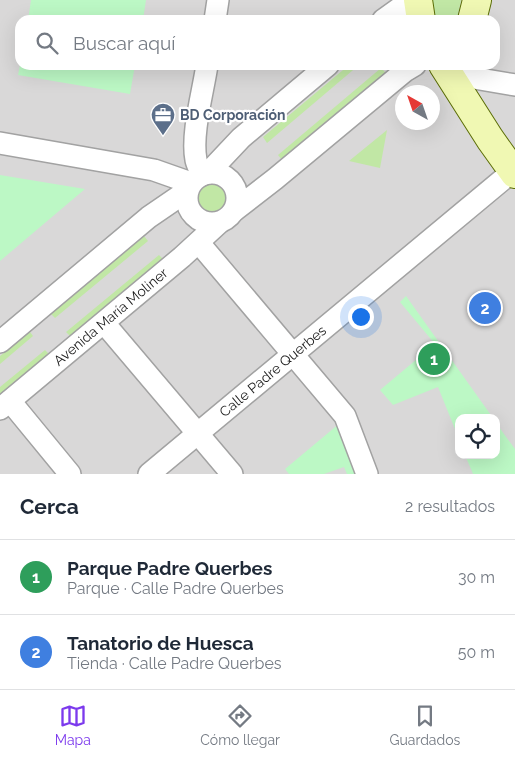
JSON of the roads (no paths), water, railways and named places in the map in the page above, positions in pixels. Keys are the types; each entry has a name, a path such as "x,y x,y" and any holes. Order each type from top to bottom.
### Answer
{"main road":[{"path":"418,0 420,15"},
{"path":"473,15 477,0"},
{"path":"457,74 514,173"}],"street":[{"path":"216,15 218,0"},
{"path":"390,15 411,0"},
{"path":"0,143 154,170 197,180 221,175 232,183 237,196 227,216 205,223 193,216 187,204 197,180 196,133 206,70"},
{"path":"0,342 149,217 197,180 241,138 322,70"},
{"name":"Avenida María Moliner","path":"5,405 199,243 227,216 275,179 407,70"},
{"path":"457,74 515,85"},
{"name":"Calle Padre Querbes","path":"149,474 514,173"},
{"path":"199,243 345,416 367,474"},
{"path":"104,323 232,474"},
{"path":"5,405 70,474"}],"place":[{"name":"BD Corporación","path":"163,136"},
{"name":"Tanatorio de Huesca","path":"485,308"},
{"name":"Parque Padre Querbes","path":"434,359"}]}
